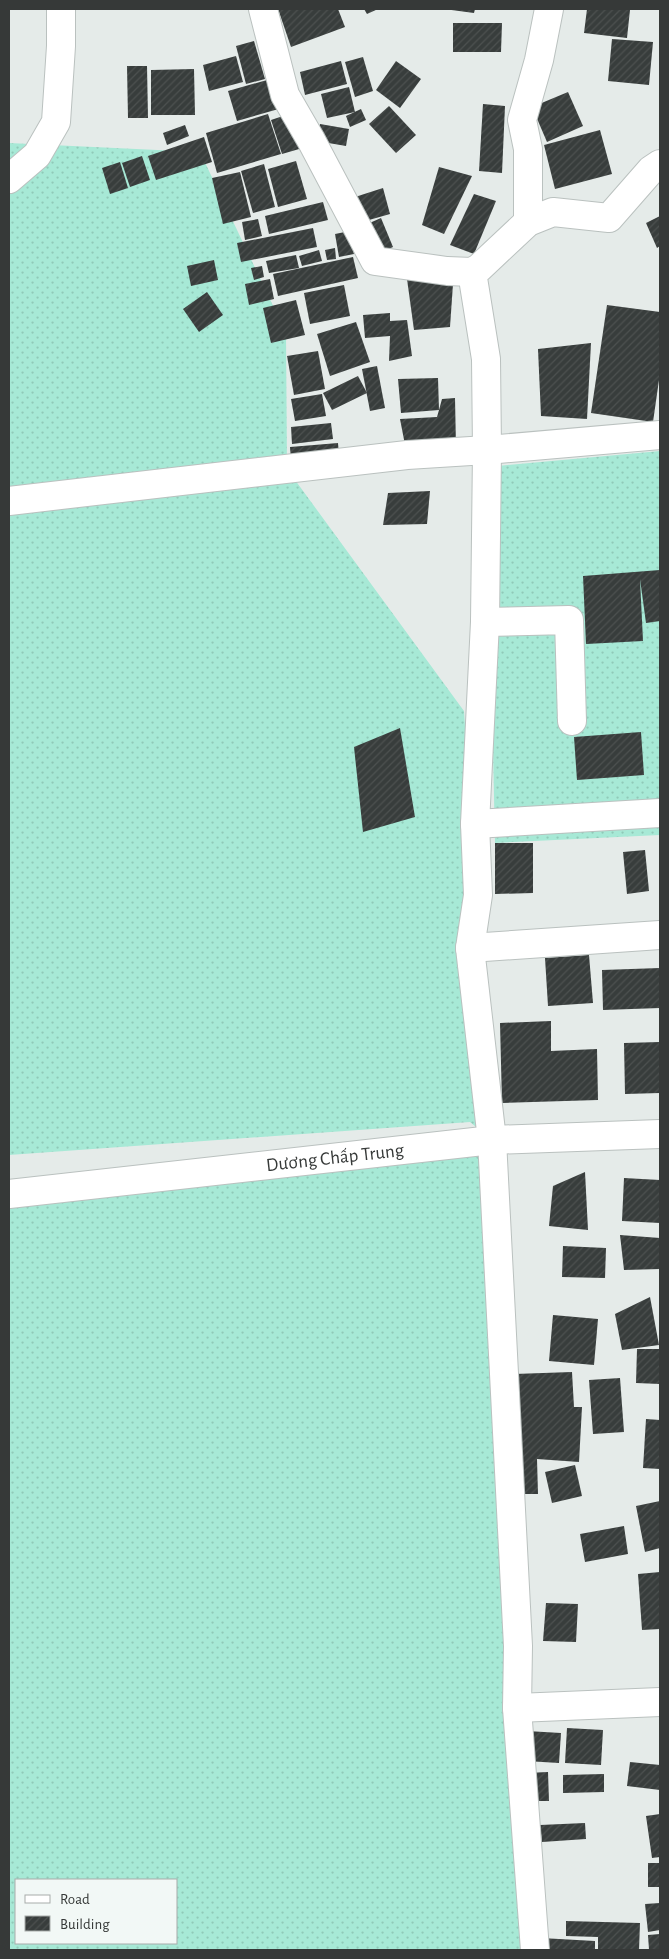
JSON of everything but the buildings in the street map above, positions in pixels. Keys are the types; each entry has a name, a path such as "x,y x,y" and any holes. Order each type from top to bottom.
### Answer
{"street":[{"path":"9,179 37,155 56,122 61,46 61,9"},
{"path":"262,9 285,95 375,261 448,271 472,272 479,268 528,222 554,212 608,218 651,170 660,164"},
{"path":"528,222 528,149 522,120 539,60 550,9"},
{"path":"472,272 486,359 487,450 485,622 475,824 478,895 470,948 492,1140 518,1646 517,1708 535,1950"},
{"path":"9,501 408,455 660,435"},
{"path":"485,622 570,620 572,721"},
{"path":"475,824 660,813"},
{"path":"470,948 660,935"},
{"name":"Dương Chấp Trung","path":"9,1194 492,1140 660,1134"},
{"path":"517,1708 660,1702"}],"green space":[{"path":"9,143 200,152 286,333 287,469 464,711 492,1140 470,1122 9,1155"},
{"path":"660,451 660,835 495,843 487,467"},
{"path":"492,1140 532,1950 9,1950 9,1182"}]}
